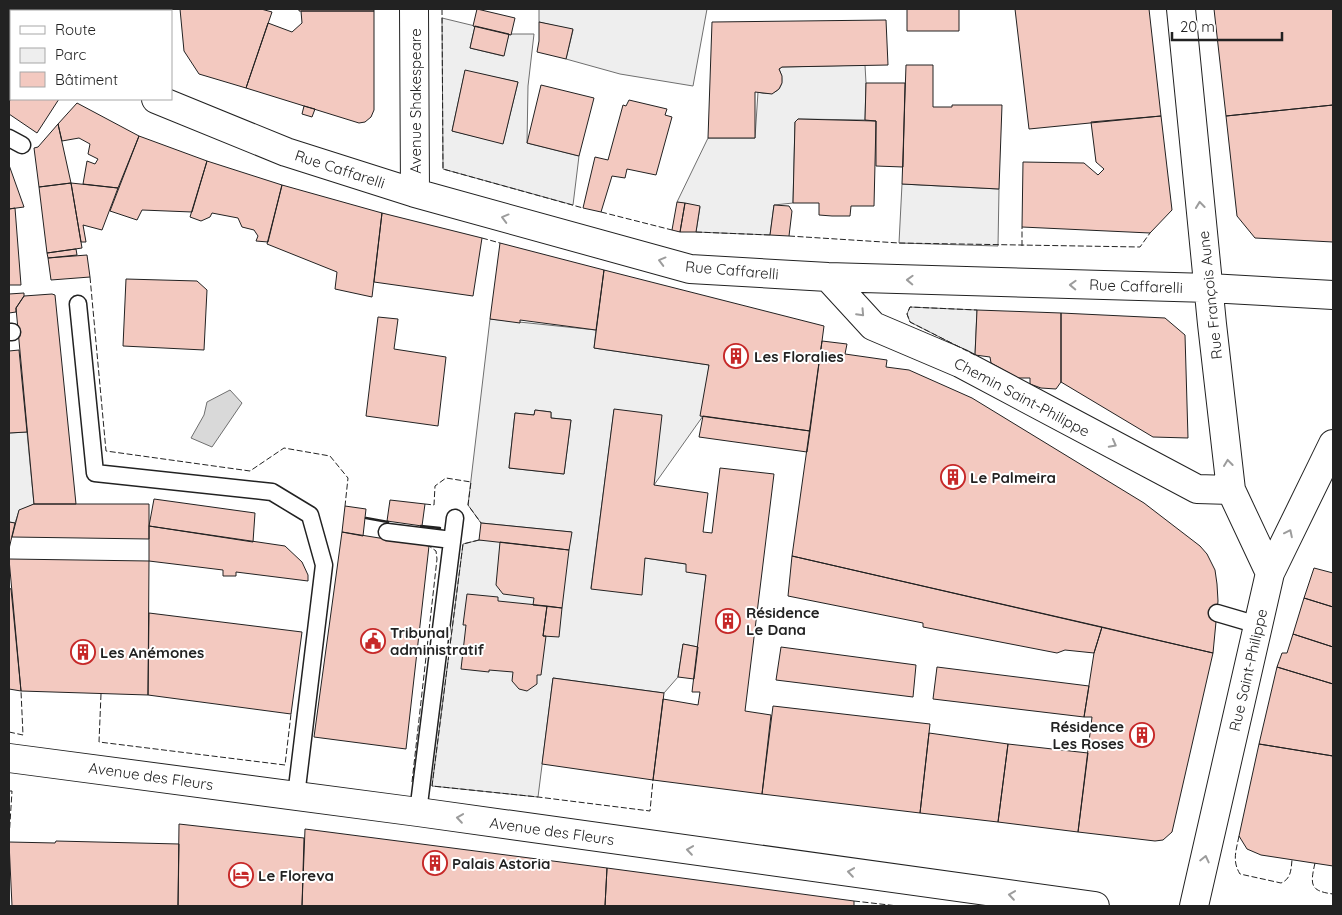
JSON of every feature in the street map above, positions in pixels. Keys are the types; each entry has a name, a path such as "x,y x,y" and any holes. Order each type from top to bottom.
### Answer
{"street":[{"name":"Avenue Shakespeare","path":"414,9 415,193"},
{"name":"Rue François Aune","path":"1181,9 1209,288 1232,490 1270,573"},
{"name":"Rue Caffarelli","path":"158,100 286,152 415,193 690,269 828,277 1209,288 1333,295"},
{"name":"Chemin Saint-Philippe","path":"828,277 873,326 960,363 1197,488 1232,490"},
{"name":"Rue Saint-Philippe","path":"1194,906 1270,573 1333,444"},
{"name":"Avenue des Fleurs","path":"9,758 418,812 1095,906"}],"lane":[{"path":"78,304 94,473 272,492 310,515 324,565 296,796"},
{"path":"418,812 455,518"},
{"path":"387,532 452,540"},
{"path":"1217,613 1258,625"}],"green space":[{"path":"539,9 707,9 693,86 620,74 566,59 573,30 539,22"},
{"path":"442,18 475,26 470,48 503,56 509,34 534,34 528,86 527,143 579,156 573,205 443,169","holes":["465,71 518,82 503,143 452,131"]},
{"path":"865,65 865,120 798,119 795,122 793,203 774,205 770,235 696,232 700,207 677,202 708,138 755,138 758,92 770,93 779,89 782,81 779,69 782,67"},
{"path":"902,184 999,189 998,246 899,243"},
{"path":"910,307 977,310 975,355 910,322 907,314"},
{"path":"490,319 596,330 594,348 709,365 703,416 654,485 614,410 591,588 645,558 686,564 706,575 698,647 683,644 678,677 664,693 553,678 538,797 432,786 463,544 479,540 571,532 481,523 468,505","holes":["535,410 551,412 551,418 571,420 564,474 509,468 515,413 534,415"]},
{"path":"27,432 34,504 19,511 15,523 9,522 9,433"}],"shaded area":[{"path":"230,390 242,403 212,447 191,438 204,415 207,402"}],"building":[{"path":"84,9 123,9 123,10"},
{"path":"180,9 261,9 272,12 246,88 199,74 184,51"},
{"path":"299,9 374,9 374,11 299,11"},
{"path":"477,9 515,18 511,35 473,26"},
{"path":"907,9 959,9 959,31 907,31"},
{"path":"1015,9 1149,9 1161,116 1029,129"},
{"path":"1214,9 1333,9 1333,105 1226,116"},
{"path":"301,11 374,11 374,110 371,117 365,122 359,123 246,88 268,23 292,32 302,23"},
{"path":"886,20 888,65 782,67 779,69 782,83 779,89 772,94 755,92 755,138 708,138 712,22"},
{"path":"539,22 573,29 566,59 537,52"},
{"path":"475,26 509,34 504,56 470,48"},
{"path":"9,60 10,100 9,99"},
{"path":"906,65 933,65 933,107 1002,105 999,189 902,184"},
{"path":"465,70 518,82 503,144 452,131"},
{"path":"866,83 905,83 903,167 876,166 876,121 865,120"},
{"path":"541,85 594,98 579,156 527,143"},
{"path":"10,100 58,100 37,133 9,114"},
{"path":"629,100 667,109 665,115 672,117 656,175 627,169 625,178 612,176 601,212 583,208 595,157 608,160 623,105 626,106"},
{"path":"77,103 139,136 118,188 83,184 87,161 95,164 98,159 88,154 90,144 79,138 62,141 58,124"},
{"path":"1333,105 1333,242 1255,238 1237,216 1226,116"},
{"path":"304,106 315,109 312,117 302,114"},
{"path":"1161,116 1172,210 1150,233 1022,227 1023,162 1084,163 1098,175 1104,169 1096,162 1091,122"},
{"path":"798,119 876,121 874,206 851,206 850,216 832,216 819,215 819,203 793,203 795,122"},
{"path":"58,124 71,183 39,187 34,148 38,147"},
{"path":"139,136 207,161 192,212 142,210 137,220 110,211"},
{"path":"207,161 282,185 268,242 256,241 258,236 254,230 242,227 238,218 212,213 210,217 201,221 190,217"},
{"path":"9,165 24,207 9,209"},
{"path":"71,183 82,248 47,253 39,187"},
{"path":"71,183 118,188 102,230 83,225 86,242 81,242"},
{"path":"282,185 382,213 372,297 335,289 337,272 267,244"},
{"path":"677,202 685,203 680,232 672,230"},
{"path":"685,203 700,206 696,232 680,232"},
{"path":"774,205 789,206 792,211 789,236 770,235"},
{"path":"15,208 21,285 9,285 9,209"},
{"path":"382,213 482,238 473,296 374,282"},
{"path":"500,243 604,270 596,330 520,320 520,323 490,319"},
{"path":"76,249 77,255 48,258 47,253"},
{"path":"87,255 90,277 51,280 48,258"},
{"name":"Les Floralies","path":"604,270 824,326 810,431 700,416 709,365 594,348"},
{"path":"126,279 197,281 207,290 204,350 123,346"},
{"path":"24,293 16,308 16,312 9,313 9,294"},
{"path":"55,295 76,504 34,504 16,308 24,296"},
{"path":"977,310 1061,313 1061,382 1056,389 1041,388 1030,384 1030,378 1018,378 991,363 990,357 975,355"},
{"path":"1061,313 1165,318 1185,335 1188,438 1153,437 1061,382"},
{"path":"378,317 398,319 394,349 446,357 438,426 366,416"},
{"name":"Le Palmeira","path":"822,341 847,344 845,354 887,360 886,367 909,370 972,398 1144,503 1200,546 1207,554 1215,570 1217,584 1218,601 1213,653 792,556"},
{"path":"19,350 27,432 9,433 9,351"},
{"name":"Résidence Le Dana","path":"614,409 662,415 654,485 708,493 703,532 712,533 720,468 774,474 745,711 771,715 762,794 653,780 663,699 698,705 700,692 692,692 706,575 686,572 686,564 645,558 642,595 591,589"},
{"path":"535,410 551,412 551,418 571,420 564,474 509,468 515,413 534,415"},
{"path":"703,416 810,431 807,452 699,437"},
{"path":"154,499 255,513 253,542 149,526"},
{"path":"390,500 425,504 422,526 387,521"},
{"path":"34,504 149,504 149,539 12,537 19,510"},
{"path":"345,506 366,509 363,536 342,532"},
{"path":"9,522 15,523 9,549"},
{"path":"481,523 572,532 569,550 479,540"},
{"path":"149,526 285,546 302,562 308,575 308,581 236,572 236,576 223,576 223,570 149,561"},
{"name":"Tribunal administratif","path":"342,532 429,546 406,749 314,737"},
{"path":"500,542 569,550 562,608 533,605 534,598 503,594 496,585"},
{"path":"792,556 1102,627 1094,653 1065,650 1057,653 923,627 923,623 788,596"},
{"name":"Les Anémones","path":"9,559 149,561 148,695 21,691"},
{"path":"1314,568 1333,573 1333,607 1304,598"},
{"path":"9,588 11,589 21,691 9,689"},
{"path":"467,594 498,597 498,601 547,606 543,636 546,636 541,675 537,675 537,684 527,691 519,689 512,681 513,672 461,669 466,625 463,625"},
{"path":"1304,598 1333,607 1333,647 1293,634"},
{"path":"547,606 562,608 559,637 543,636"},
{"path":"149,613 302,632 291,714 148,695"},
{"name":"Résidence Les Roses","path":"1102,627 1213,653 1172,832 1163,840 1155,841 1078,832 1092,717 1084,717 1094,653"},
{"path":"1293,634 1333,647 1333,684 1277,667 1282,653 1287,653"},
{"path":"683,644 698,647 694,679 678,677"},
{"path":"781,647 916,665 913,697 776,680"},
{"path":"937,667 1089,686 1084,717 933,699"},
{"path":"1277,667 1333,684 1333,756 1259,744"},
{"path":"553,678 664,693 653,780 542,764"},
{"path":"773,706 930,724 920,813 762,794"},
{"path":"929,733 1008,744 998,822 920,813"},
{"path":"1008,744 1088,753 1078,832 998,822"},
{"path":"1259,744 1333,756 1333,866 1261,855 1247,849 1239,836"},
{"name":"Le Floreva","path":"179,824 304,838 302,906 178,906"},
{"name":"Palais Astoria","path":"305,829 607,868 605,906 302,906"},
{"path":"56,841 179,844 178,906 12,906 9,842 55,843"},
{"path":"607,868 854,901 854,906 605,906"}],"fence":[{"path":"442,9 443,169 583,208"},
{"path":"601,212 672,230"},
{"path":"1022,227 1022,246"},
{"path":"696,232 770,235"},
{"path":"789,236 899,243 1140,247 1150,233"},
{"path":"482,238 500,243"},
{"path":"90,277 106,451 250,471 284,448 330,456 348,478 345,506"},
{"path":"975,355 910,322 907,314 910,307 977,310"},
{"path":"425,504 434,505 435,486 446,478 471,482 468,505 481,523"},
{"path":"479,540 463,544 432,786 650,811 653,780"},
{"path":"412,782 437,559 436,551 429,546"},
{"path":"9,732 23,735 21,691"},
{"path":"101,694 99,742 285,765 291,714"},
{"path":"9,791 12,791 9,839"},
{"path":"1239,836 1235,860 1240,874 1281,883 1289,877 1292,860"},
{"path":"1315,863 1312,877 1314,886 1320,891 1333,894"},
{"path":"854,901 898,906"}],"wall":[{"path":"366,518 388,522"},
{"path":"421,526 440,528"}],"place":[{"name":"Les Floralies","path":"736,356"},
{"name":"Le Palmeira","path":"953,477"},
{"name":"Résidence Le Dana","path":"728,621"},
{"name":"Tribunal administratif","path":"373,641"},
{"name":"Les Anémones","path":"83,652"},
{"name":"Résidence Les Roses","path":"1142,735"},
{"name":"Palais Astoria","path":"435,863"},
{"name":"Le Floreva","path":"241,875"}]}
